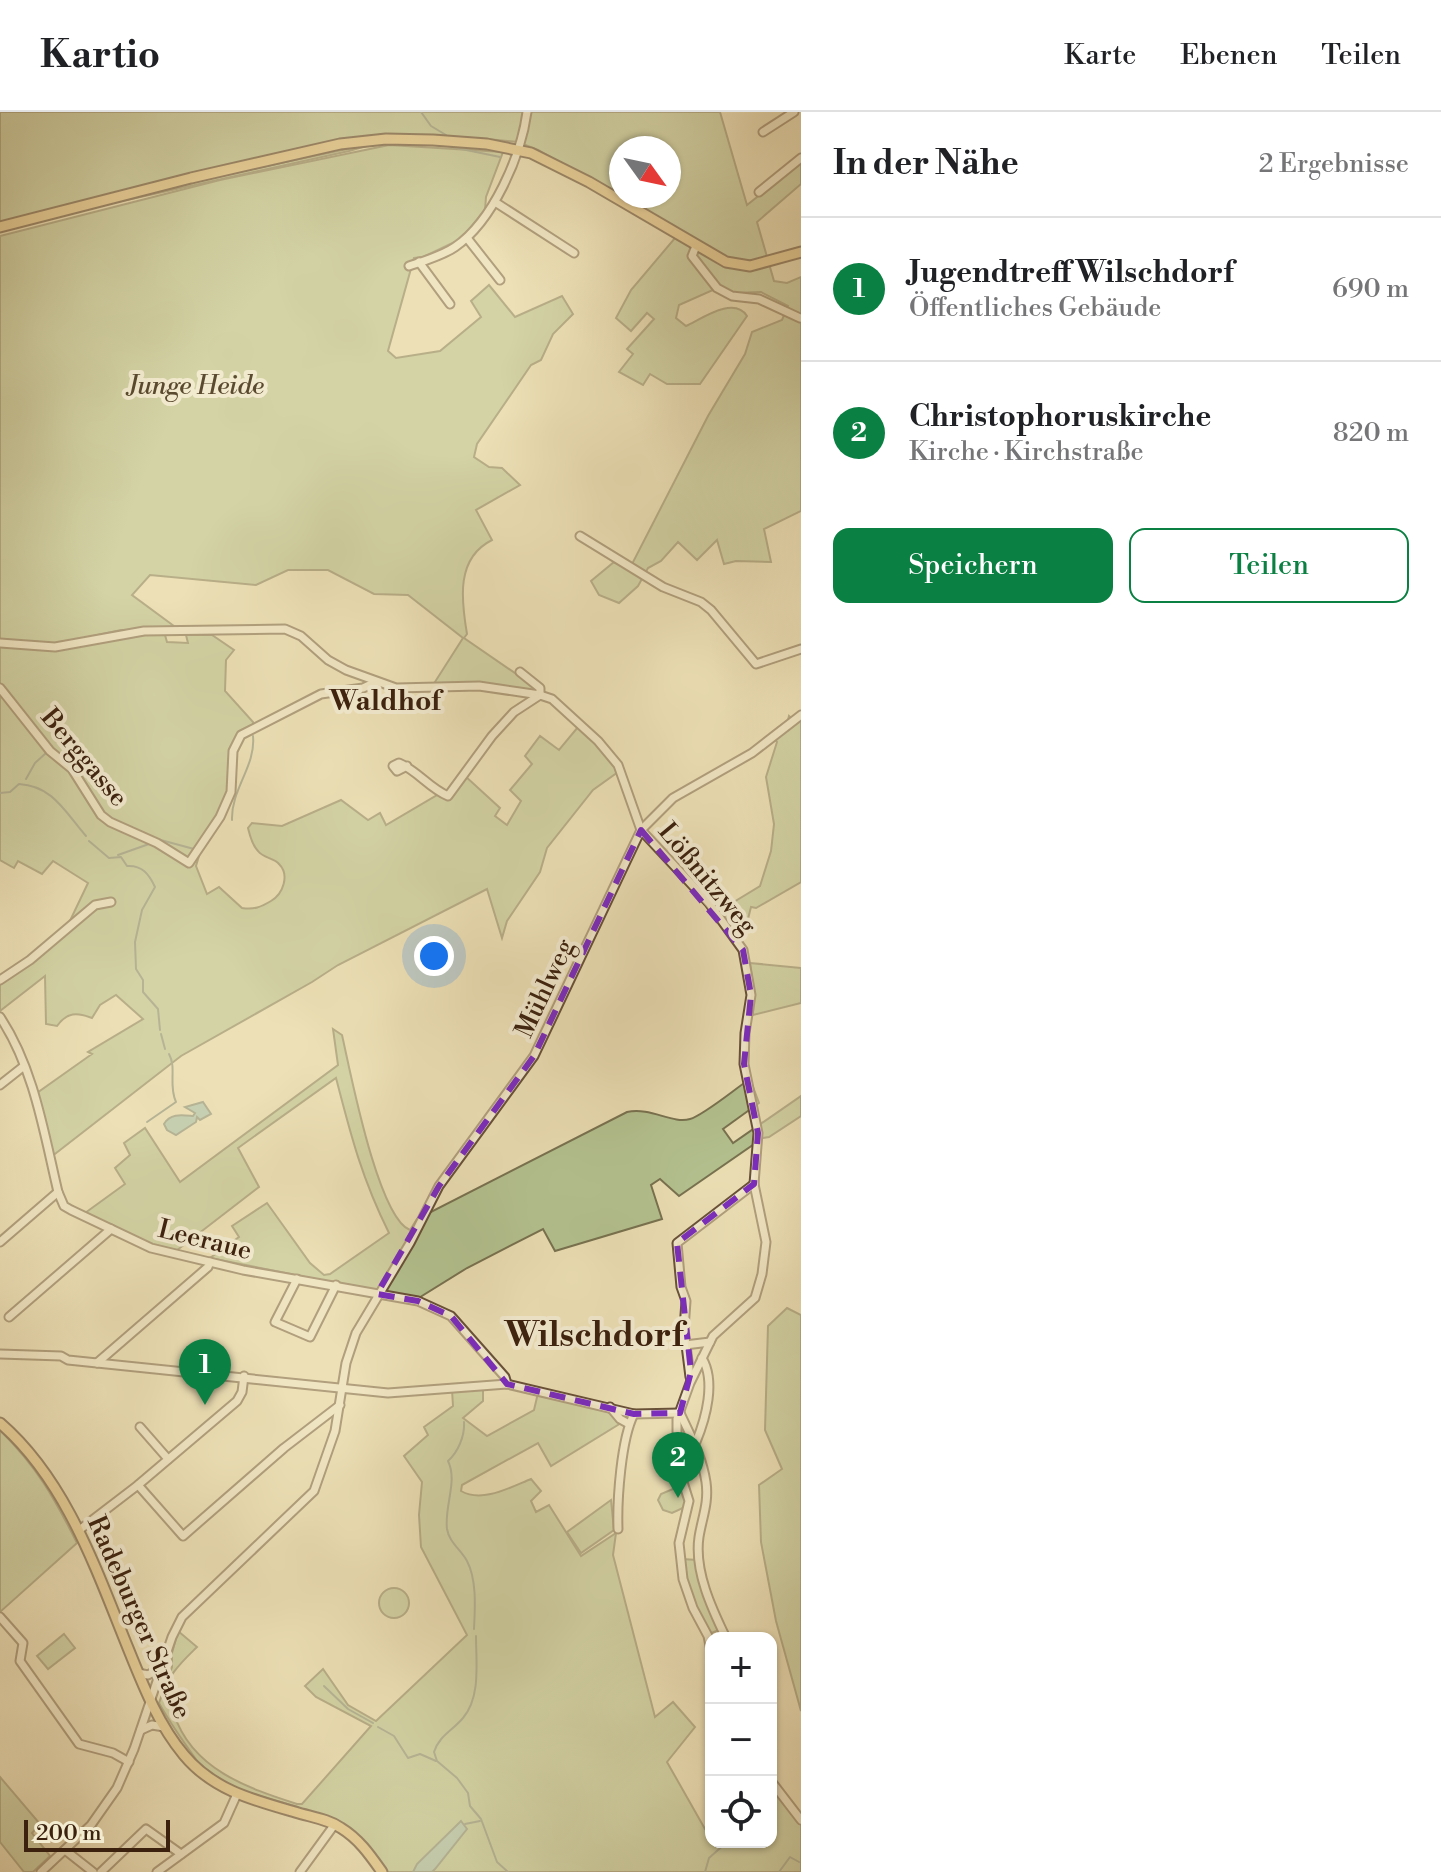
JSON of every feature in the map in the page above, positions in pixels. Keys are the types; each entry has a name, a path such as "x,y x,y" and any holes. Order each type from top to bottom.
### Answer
{"main road":[{"path":"0,227 340,144 386,139 433,140 520,149 579,177 726,262 760,265 801,252"},
{"name":"Radeburger Straße","path":"0,1423 58,1491 151,1702 178,1748 200,1771 237,1794 335,1824 357,1840 382,1872"}],"street":[{"path":"763,132 794,112"},
{"path":"409,266 449,251 467,238 495,202 520,149 528,113"},
{"path":"759,192 801,158"},
{"path":"495,202 574,253"},
{"path":"467,238 500,280"},
{"path":"696,246 692,256 717,288 732,296 759,299 800,318"},
{"path":"419,262 450,304"},
{"path":"580,536 652,581 701,602 756,664 801,649"},
{"path":"0,643 55,647 121,633 285,629 301,636 328,660 396,688 479,686 540,695"},
{"name":"Lößnitzweg","path":"520,672 540,688 540,695 552,699 566,710 618,765 641,830 709,903 743,950 751,995 744,1064 758,1133 754,1184 766,1242 755,1298 721,1327 710,1342"},
{"name":"Berggasse","path":"0,688 50,751 72,769 101,815 189,863 220,817 231,792 233,751 241,735 321,694 363,688 376,682"},
{"path":"407,766 437,791 448,796 499,728 514,712 540,695"},
{"name":"Mühlweg","path":"41,1872 103,1809 129,1762 175,1630 188,1611 314,1491 335,1433 351,1345 439,1186 534,1056 641,830 673,798 777,735 801,715"},
{"path":"0,980 30,960 95,905 111,902"},
{"path":"0,1017 15,1044 36,1099 58,1192 0,1242"},
{"path":"0,1085 24,1066"},
{"path":"690,1383 690,1359 685,1345 686,1301 681,1287 677,1243 754,1184"},
{"name":"Leeraue","path":"58,1192 64,1206 151,1248 418,1301 451,1316 505,1377 507,1384"},
{"path":"9,1317 111,1229"},
{"path":"97,1363 210,1262"},
{"path":"297,1279 275,1322 310,1337 336,1285"},
{"path":"685,1345 710,1342"},
{"path":"710,1342 690,1383 682,1416 696,1442 707,1499 699,1535 699,1556 711,1608 723,1632"},
{"path":"0,1354 61,1356 68,1360 388,1393 507,1384 634,1414 682,1416 702,1422"},
{"path":"696,1442 710,1375 702,1358"},
{"path":"78,1531 237,1401 244,1376"},
{"path":"138,1485 183,1536 284,1448 340,1405"},
{"path":"610,1407 629,1424"},
{"path":"618,1529 616,1504 629,1424 634,1414"},
{"path":"682,1416 677,1419 677,1463 689,1501 681,1529 680,1556 686,1589 706,1632"},
{"path":"140,1427 168,1459"},
{"path":"680,1556 699,1556"},
{"path":"0,1617 23,1643 20,1661 79,1744 113,1753 129,1762"},
{"path":"138,1673 153,1674 164,1666"},
{"path":"141,1730 152,1725 164,1727"},
{"path":"777,1788 801,1820"},
{"path":"157,1872 224,1823 237,1794"},
{"path":"300,1872 335,1824"},
{"path":"101,1872 146,1829 181,1854"},
{"path":"65,1850 93,1872"}],"highlighted area":[{"path":"641,830 743,950 751,995 744,1064 758,1133 754,1184 677,1243 691,1372 680,1413 634,1414 507,1384 451,1316 418,1301 377,1294 439,1186 534,1056"}],"green space":[{"path":"0,112 720,112 747,205 801,162 801,184 757,222 774,281 787,283 801,277 801,511 764,529 771,562 736,561 724,564 717,540 697,560 678,542 661,561 648,568 638,586 619,603 599,595 591,581 614,562 629,570 708,416 745,354 752,332 782,320 788,306 761,292 734,293 715,289 679,305 676,318 686,326 726,308 741,310 747,316 700,384 667,384 650,374 643,385 619,372 633,354 627,349 654,319 647,313 631,331 616,318 631,290 681,231 640,208 681,208 681,136 609,136 609,190 518,142 385,137 0,222"},
{"path":"380,142 349,151 104,205 220,176"},
{"name":"Junge Heide","path":"389,145 503,152 486,197 485,210 461,239 423,257 414,258 388,351 396,358 440,351 481,317 471,301 489,285 515,317 562,296 573,314 553,334 541,360 531,365 477,444 474,457 489,467 502,468 520,485 476,510 492,540 480,548 467,568 463,594 467,634 464,638 538,689 536,692 433,685 463,638 408,595 374,594 328,570 288,570 256,585 150,575 132,595 178,629 121,630 55,644 0,640 0,236 220,180"},
{"path":"145,634 165,635 167,642 188,643 186,635 212,635 234,650 226,660 225,691 253,722 254,728 236,744 234,785 201,849 196,866 207,894 219,887 242,908 257,908 271,901 282,889 284,879 279,864 254,846 248,828 252,823 282,826 341,800 368,820 380,813 386,825 439,794 448,799 464,775 500,808 495,816 507,825 521,801 510,790 532,764 525,756 540,736 559,750 578,727 618,772 593,790 547,848 540,872 507,921 502,938 487,889 338,965 181,1056 51,1157 37,1093 92,1054 88,1052 143,1019 116,995 100,1005 92,1018 73,1014 57,1026 46,1024 45,976 0,1011 0,983 68,925 88,883 53,861 42,874 18,861 14,868 0,860 0,645 56,650"},
{"path":"789,716 796,723 801,719 801,882 756,908 751,907 745,931 737,935 719,911 760,886 771,851 774,824 766,777 777,742 771,733"},
{"path":"750,963 801,968 801,1003 753,1015"},
{"path":"333,1029 342,1035 367,1141 387,1199 398,1220 410,1230 417,1219 627,1112 690,1119 750,1079 759,1103 723,1129 733,1143 801,1096 801,1116 763,1138 679,1196 660,1179 651,1185 662,1219 555,1251 543,1229 467,1268 417,1299 210,1258 239,1237 232,1226 267,1203 310,1263 324,1275 330,1274 389,1233 364,1176 336,1078 238,1148 259,1187 176,1251 151,1245 85,1213 125,1184 115,1168 130,1155 124,1143 145,1128 180,1182 338,1065"},
{"path":"787,1308 801,1315 801,1711 776,1621 761,1542 759,1485 782,1469 765,1430 768,1326"},
{"path":"483,1387 483,1401 463,1418 487,1436 534,1410 538,1393 609,1408 621,1423 551,1466 538,1443 462,1485 461,1491 487,1495 531,1479 541,1491 531,1501 536,1512 549,1505 581,1556 616,1533 613,1555 655,1717 673,1702 695,1727 667,1762 705,1829 705,1848 777,1848 777,1792 801,1824 801,1872 385,1872 364,1843 298,1810 298,1807 218,1779 200,1765 159,1703 172,1667 178,1631 197,1647 171,1676 165,1691 167,1703 182,1733 194,1749 224,1774 297,1804 302,1804 371,1726 316,1697 305,1686 323,1669 348,1705 376,1721 467,1635 421,1547 419,1515 422,1482 404,1456 428,1435 424,1427 453,1406 452,1390"},
{"path":"0,1430 44,1483 77,1543 0,1612"},
{"path":"680,1486 685,1494 685,1507 672,1513 663,1510 658,1500 661,1494"},
{"path":"611,1500 614,1530 581,1553 567,1532"},
{"path":"682,1559 697,1560 719,1630 708,1632 690,1597"},
{"path":"394,1588 400,1589 408,1597 408,1609 400,1617 394,1618 388,1617 380,1609 379,1603 380,1597 388,1589"},
{"path":"64,1634 75,1648 48,1669 37,1656"},
{"path":"0,1777 40,1824 32,1833 50,1856 33,1872 24,1872 0,1842"}],"shaded area":[{"path":"203,1102 211,1114 200,1120 197,1117 196,1122 176,1135 167,1130 164,1124 170,1118 193,1116 195,1113 185,1107"},
{"path":"461,1821 467,1829 435,1869 432,1872 413,1872 417,1864"}],"waterway":[{"path":"421,112 431,126 446,135"},
{"path":"447,146 500,157"},
{"path":"232,820 235,798 251,757 253,736"},
{"path":"26,779 35,763 46,753"},
{"path":"0,793 10,792 19,784 41,790 57,802 86,836"},
{"path":"157,839 194,849"},
{"path":"89,841 109,858 121,857 127,866 141,869 155,887 142,910 135,942 136,969 143,980 143,992 158,1009 160,1030"},
{"path":"118,855 149,844"},
{"path":"161,1034 165,1049"},
{"path":"147,1122 176,1102 169,1054"},
{"path":"464,1422 460,1443 448,1461 452,1477 447,1529 467,1561 472,1577 474,1629"},
{"path":"476,1636 473,1700 469,1710 442,1738 434,1752 437,1761 457,1778 468,1793 470,1806 481,1819 497,1862 508,1872"},
{"path":"324,1686 348,1709 373,1723"},
{"path":"378,1727 394,1736 408,1758 420,1754 436,1761"},
{"path":"465,1824 480,1821"},
{"path":"705,1872 709,1858 720,1848"},
{"path":"779,1872 790,1857 799,1862"}],"place":[{"name":"Jugendtreff Wilschdorf","path":"205,1405"},
{"name":"Christophoruskirche","path":"678,1498"}],"district":[{"name":"Waldhof","path":"385,700"},
{"name":"Wilschdorf","path":"594,1334"}]}
